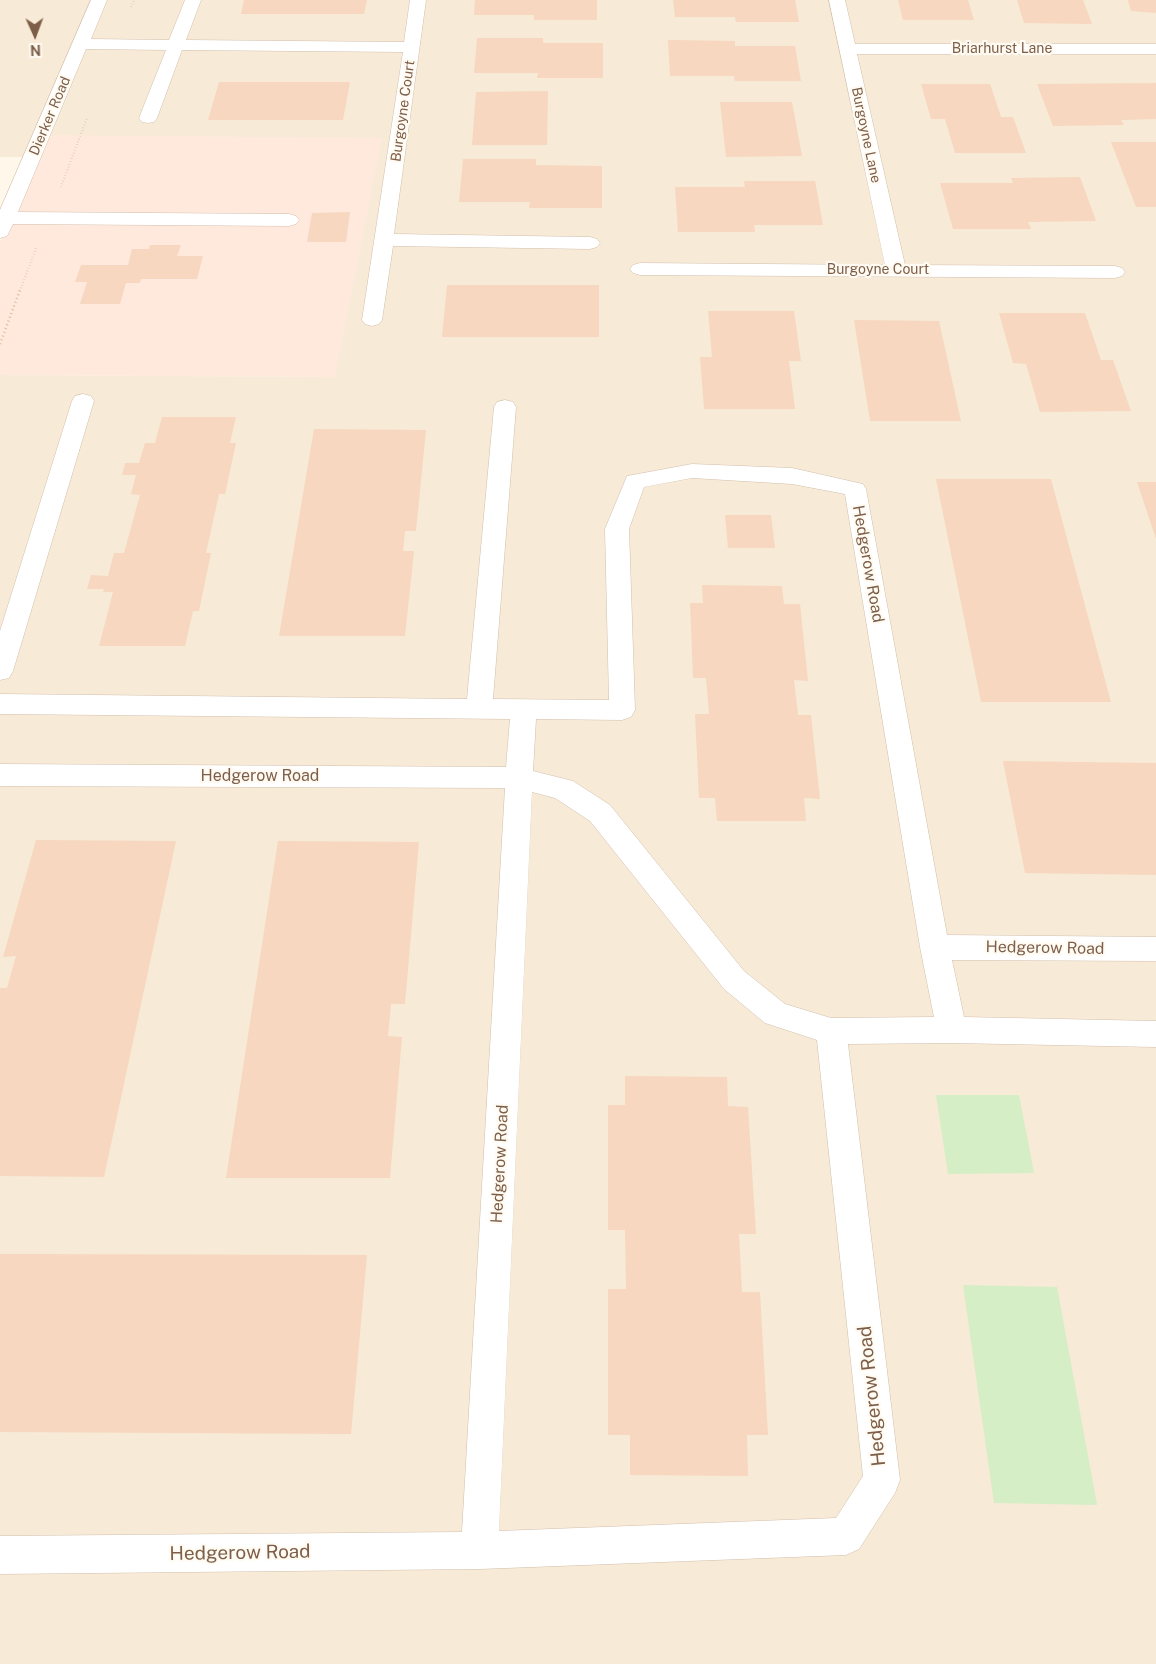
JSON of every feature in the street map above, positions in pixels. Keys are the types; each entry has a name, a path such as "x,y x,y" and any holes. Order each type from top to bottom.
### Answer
{"street":[{"name":"Dierker Road","path":"3,225 100,0"},
{"path":"148,118 193,0"},
{"path":"412,47 418,0"},
{"name":"Burgoyne Lane","path":"837,0 896,271"},
{"name":"Burgoyne Court","path":"80,44 412,47 372,320"},
{"name":"Briarhurst Lane","path":"847,49 1156,49"},
{"path":"3,225 48,218 289,220"},
{"path":"384,240 590,243"},
{"name":"Burgoyne Court","path":"640,269 1115,272"},
{"path":"0,671 83,401"},
{"path":"479,709 505,407"},
{"name":"Hedgerow Road","path":"0,704 622,710 617,529 635,481 692,472 792,476 855,489 935,947 952,1030"},
{"name":"Hedgerow Road","path":"480,1550 524,710"},
{"name":"Hedgerow Road","path":"0,775 519,778 564,789 600,814 663,889 734,980 776,1014 831,1031 952,1030 1156,1034"},
{"name":"Hedgerow Road","path":"935,947 1156,949"},
{"name":"Hedgerow Road","path":"0,1555 480,1550 846,1536 882,1480 831,1031"}],"path":[{"path":"116,45 134,0"},
{"path":"0,344 89,113"}],"shaded area":[{"path":"0,0 1156,0 1156,1664 0,1664 0,375 335,377 35,157 0,157"},
{"path":"44,135 382,138 335,377 0,375 0,242"}],"green space":[{"path":"936,1095 1019,1095 1034,1173 948,1174"},
{"path":"963,1285 1057,1287 1097,1505 994,1503"}],"building":[{"path":"244,0 367,0 364,14 241,14"},
{"path":"475,0 597,0 597,20 534,20 534,15 474,15"},
{"path":"673,0 795,0 799,22 736,22 735,17 675,17"},
{"path":"898,0 968,0 974,20 903,20"},
{"path":"1017,0 1083,0 1092,24 1024,23"},
{"path":"1128,0 1156,0 1156,13 1131,11"},
{"path":"477,38 543,38 543,43 603,43 603,78 537,78 538,73 474,73"},
{"path":"668,40 735,41 735,46 795,46 801,81 735,81 734,76 670,76"},
{"path":"219,82 350,82 343,120 208,120"},
{"path":"1156,83 1156,119 1121,120 1124,125 1053,126 1037,84"},
{"path":"921,84 990,84 1001,117 1013,117 1026,153 955,153 945,119 931,119"},
{"path":"548,91 547,145 472,145 476,92"},
{"path":"720,102 792,102 802,156 726,157"},
{"path":"1111,142 1156,142 1156,207 1136,207"},
{"path":"463,159 536,159 536,165 602,166 602,208 529,208 530,202 459,202"},
{"path":"1080,177 1096,221 1028,222 1031,229 953,229 940,183 1013,183 1011,178"},
{"path":"744,181 815,181 823,225 754,225 755,232 678,232 675,187 745,187"},
{"path":"350,212 346,242 307,242 312,213"},
{"path":"150,245 181,245 177,256 203,256 197,279 141,279 140,283 126,283 120,304 80,304 87,282 75,282 81,265 128,265 132,249 149,249"},
{"path":"447,285 599,285 599,337 442,337"},
{"path":"708,311 794,311 801,361 789,361 795,409 704,409 700,357 712,357"},
{"path":"999,313 1085,313 1101,360 1113,360 1131,411 1040,412 1026,364 1013,363"},
{"path":"854,320 939,321 961,421 870,421"},
{"path":"162,417 236,417 230,443 236,443 225,494 219,494 206,553 211,553 199,611 193,611 185,646 99,646 113,592 103,592 104,589 87,589 91,575 108,576 114,553 124,553 140,495 131,494 136,475 122,475 125,463 139,463 145,443 155,443"},
{"path":"314,429 426,430 416,531 405,531 403,551 414,551 405,636 279,636"},
{"path":"936,479 1051,479 1111,702 981,702"},
{"path":"1137,482 1156,482 1156,539"},
{"path":"725,515 771,515 775,548 728,548"},
{"path":"702,585 782,586 784,604 800,604 808,681 794,680 798,715 811,715 820,799 804,798 806,821 717,821 715,798 699,798 695,714 709,714 706,678 693,678 690,603 703,603"},
{"path":"1003,761 1156,763 1156,875 1025,873"},
{"path":"36,840 176,841 104,1177 0,1176 0,988 7,988 16,956 3,957"},
{"path":"278,841 419,842 405,1004 391,1004 388,1036 402,1037 390,1178 226,1178"},
{"path":"625,1076 727,1077 728,1106 748,1107 756,1234 739,1234 742,1292 760,1292 768,1435 747,1435 748,1476 630,1475 630,1435 608,1435 608,1289 626,1289 625,1230 608,1230 608,1105 625,1105"},
{"path":"0,1254 367,1255 351,1434 0,1432"}]}
